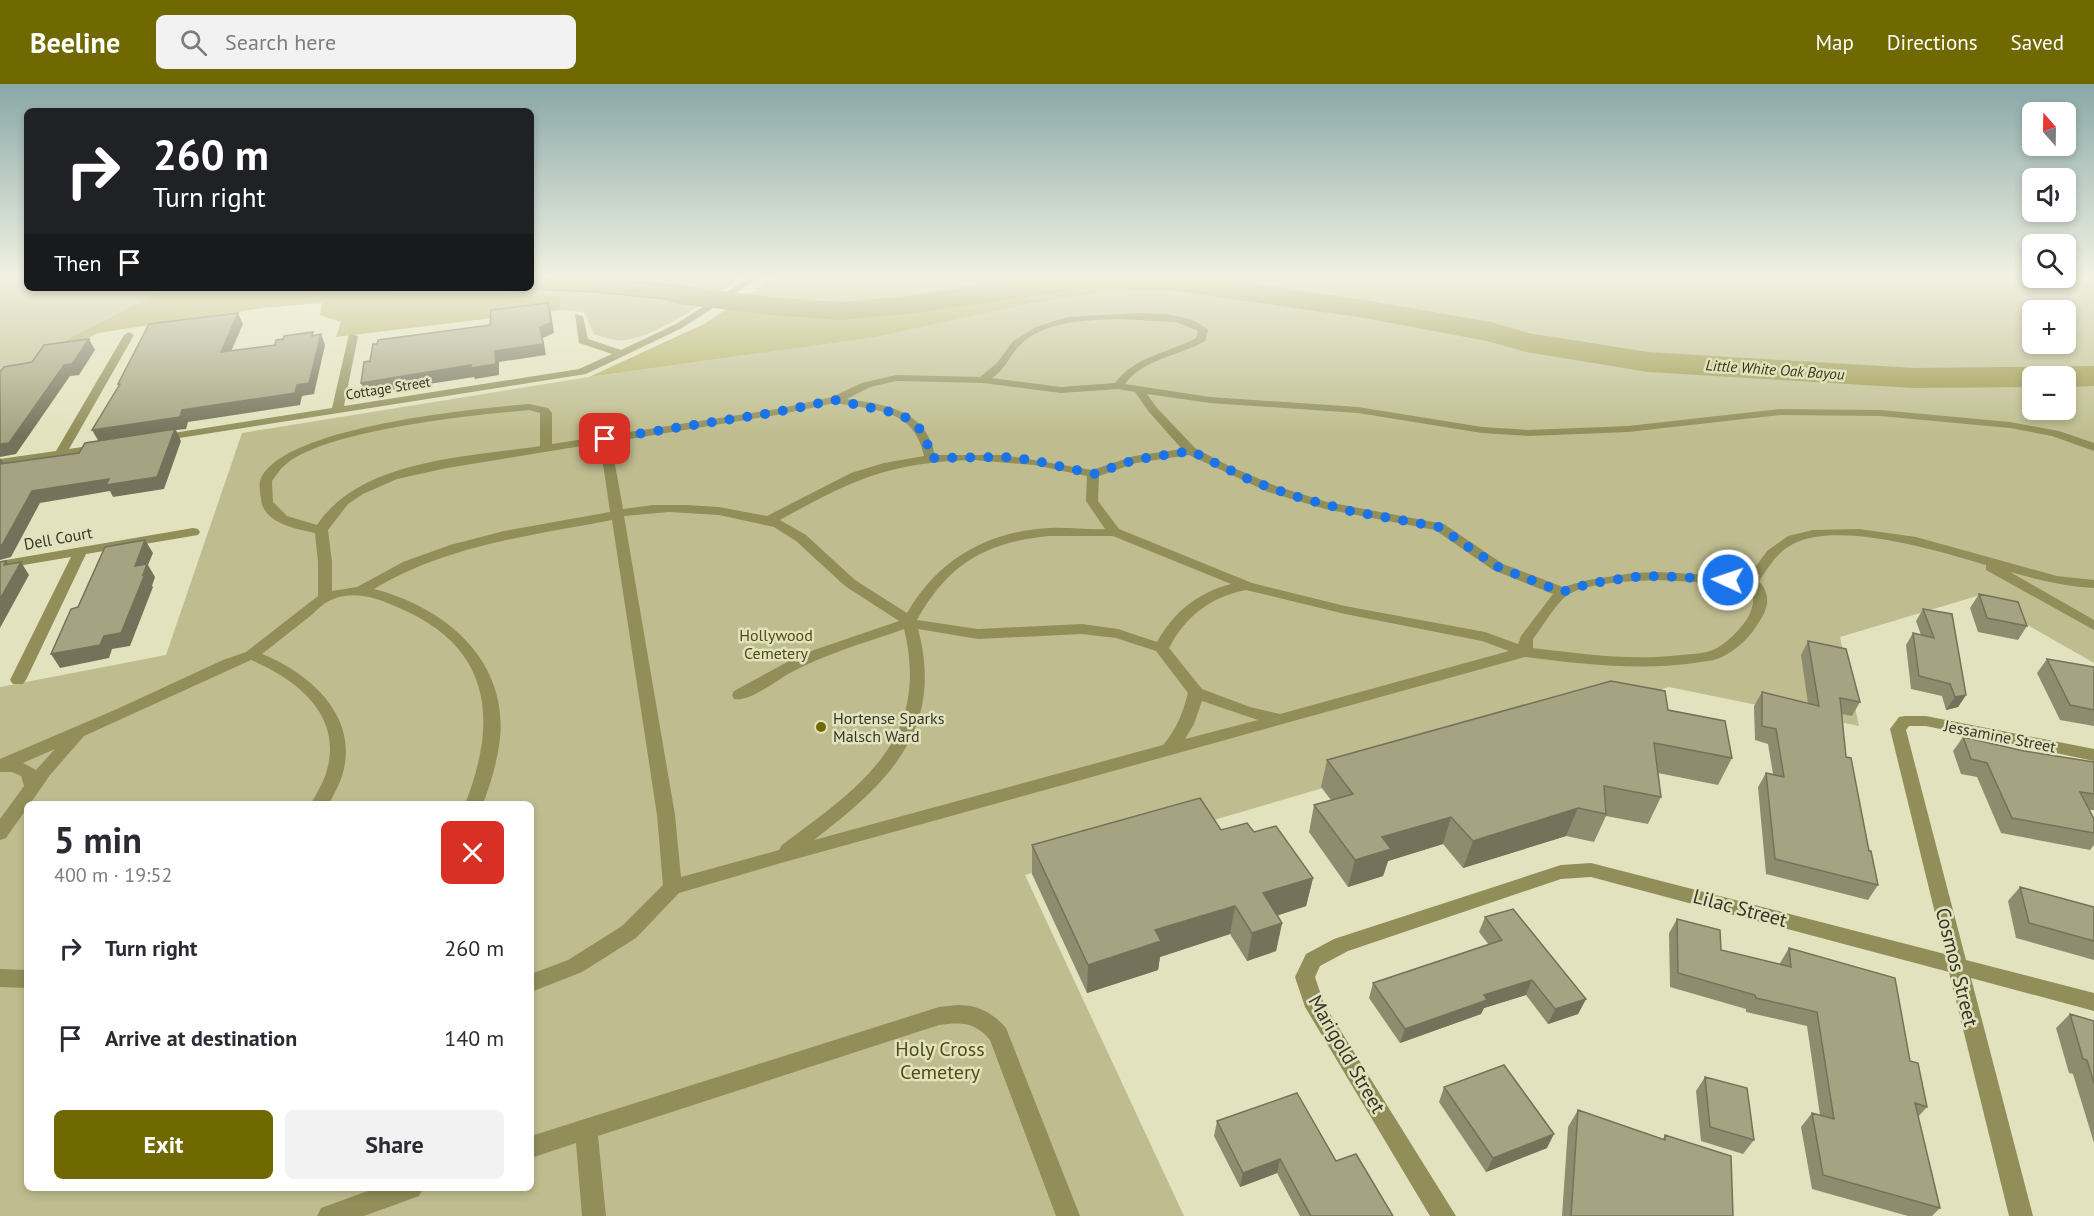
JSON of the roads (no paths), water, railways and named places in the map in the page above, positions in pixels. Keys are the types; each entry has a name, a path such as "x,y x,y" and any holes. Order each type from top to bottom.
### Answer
{"street":[{"path":"581,329 583,341 623,354"},
{"name":"Cottage Street","path":"149,440 573,374 623,354 672,329"},
{"path":"983,380 1000,365 1008,350 1021,338 1038,329"},
{"path":"1118,386 1128,373 1141,364 1201,339 1203,330 1201,329"},
{"path":"60,454 129,335"},
{"path":"337,411 353,336"},
{"path":"325,597 325,562 321,530 341,504 367,487 384,480 438,466 777,412 835,400 866,385 896,378 983,380 1046,389 1118,386 1140,391 1250,404 1358,410 1482,430 1528,434 1628,429 1780,412 1891,414 2010,425 2055,433 2094,447"},
{"path":"1140,391 1164,423 1191,451 1252,481 1294,496 1350,511 1439,527 1498,567 1562,592"},
{"path":"835,400 881,409 907,418 919,428 927,442 930,458"},
{"path":"321,530 306,528 275,513 268,506 264,494 272,470 307,447 373,429 529,407 543,410 546,413 545,442 547,448"},
{"path":"605,439 666,815 673,887"},
{"path":"0,463 113,446"},
{"path":"770,520 856,476 930,458 1004,457 1052,464 1094,474 1134,460 1191,451"},
{"path":"1094,474 1092,501 1114,532"},
{"path":"0,766 250,655 325,597 360,591 416,560 452,548 522,531 639,509 714,511 770,520 794,533 849,582 891,608 908,623 919,669 919,691 914,715 902,745 857,798 781,856"},
{"name":"Dell Court","path":"0,565 193,532"},
{"path":"908,623 918,602 933,582 962,557 986,545 1033,534 1114,532 1247,586 1345,610 1485,637 1525,652 1621,663 1660,663 1713,655 1725,649 1750,626 1756,616 1762,601 1759,587 1752,581 1658,576 1633,577 1588,584 1562,592 1526,639 1525,652"},
{"path":"1752,581 1774,550 1789,540 1816,534 1868,532 1938,546 2058,580 2094,584"},
{"path":"1938,546 1994,568 2094,626"},
{"path":"18,680 81,551"},
{"path":"1219,574 1221,591"},
{"path":"1161,648 1173,626 1183,614 1221,591 1247,586"},
{"path":"360,591 430,615 459,636 474,656 484,676 493,720 488,769 475,801"},
{"path":"740,695 811,656 908,623 978,634 1091,630 1118,634 1161,648 1196,693 1247,712 1282,720"},
{"path":"534,982 575,966 629,932 673,887 1525,652"},
{"path":"250,655 271,662 302,680 329,710 338,751 332,775 321,801"},
{"path":"1167,752 1183,733 1192,714 1196,693"},
{"name":"Jessamine Street","path":"1905,721 1926,722 2094,755"},
{"name":"Cosmos Street","path":"1905,721 1898,729 2021,1216"},
{"path":"0,833 32,785 82,731"},
{"path":"0,766 14,766 30,773 32,785"},
{"name":"Lilac Street","path":"1388,929 1561,872 1590,870 2094,1002"},
{"name":"Marigold Street","path":"1388,929 1341,945 1313,960 1305,977 1315,1007 1444,1216"},
{"path":"0,978 24,979"},
{"path":"534,1146 939,1016 961,1012 978,1016 989,1022 999,1035 1068,1216"},
{"path":"586,1128 594,1216"},
{"path":"329,1216 402,1191"}],"waterway":[{"name":"Little White Oak Bayou","path":"1474,329 1526,342 1648,362 1914,378 2094,376"}],"place":[{"name":"Hortense Sparks Malsch Ward","path":"821,727"}],"park label":[{"name":"Hollywood Cemetery","path":"776,644"},
{"name":"Holy Cross Cemetery","path":"940,1060"}]}
